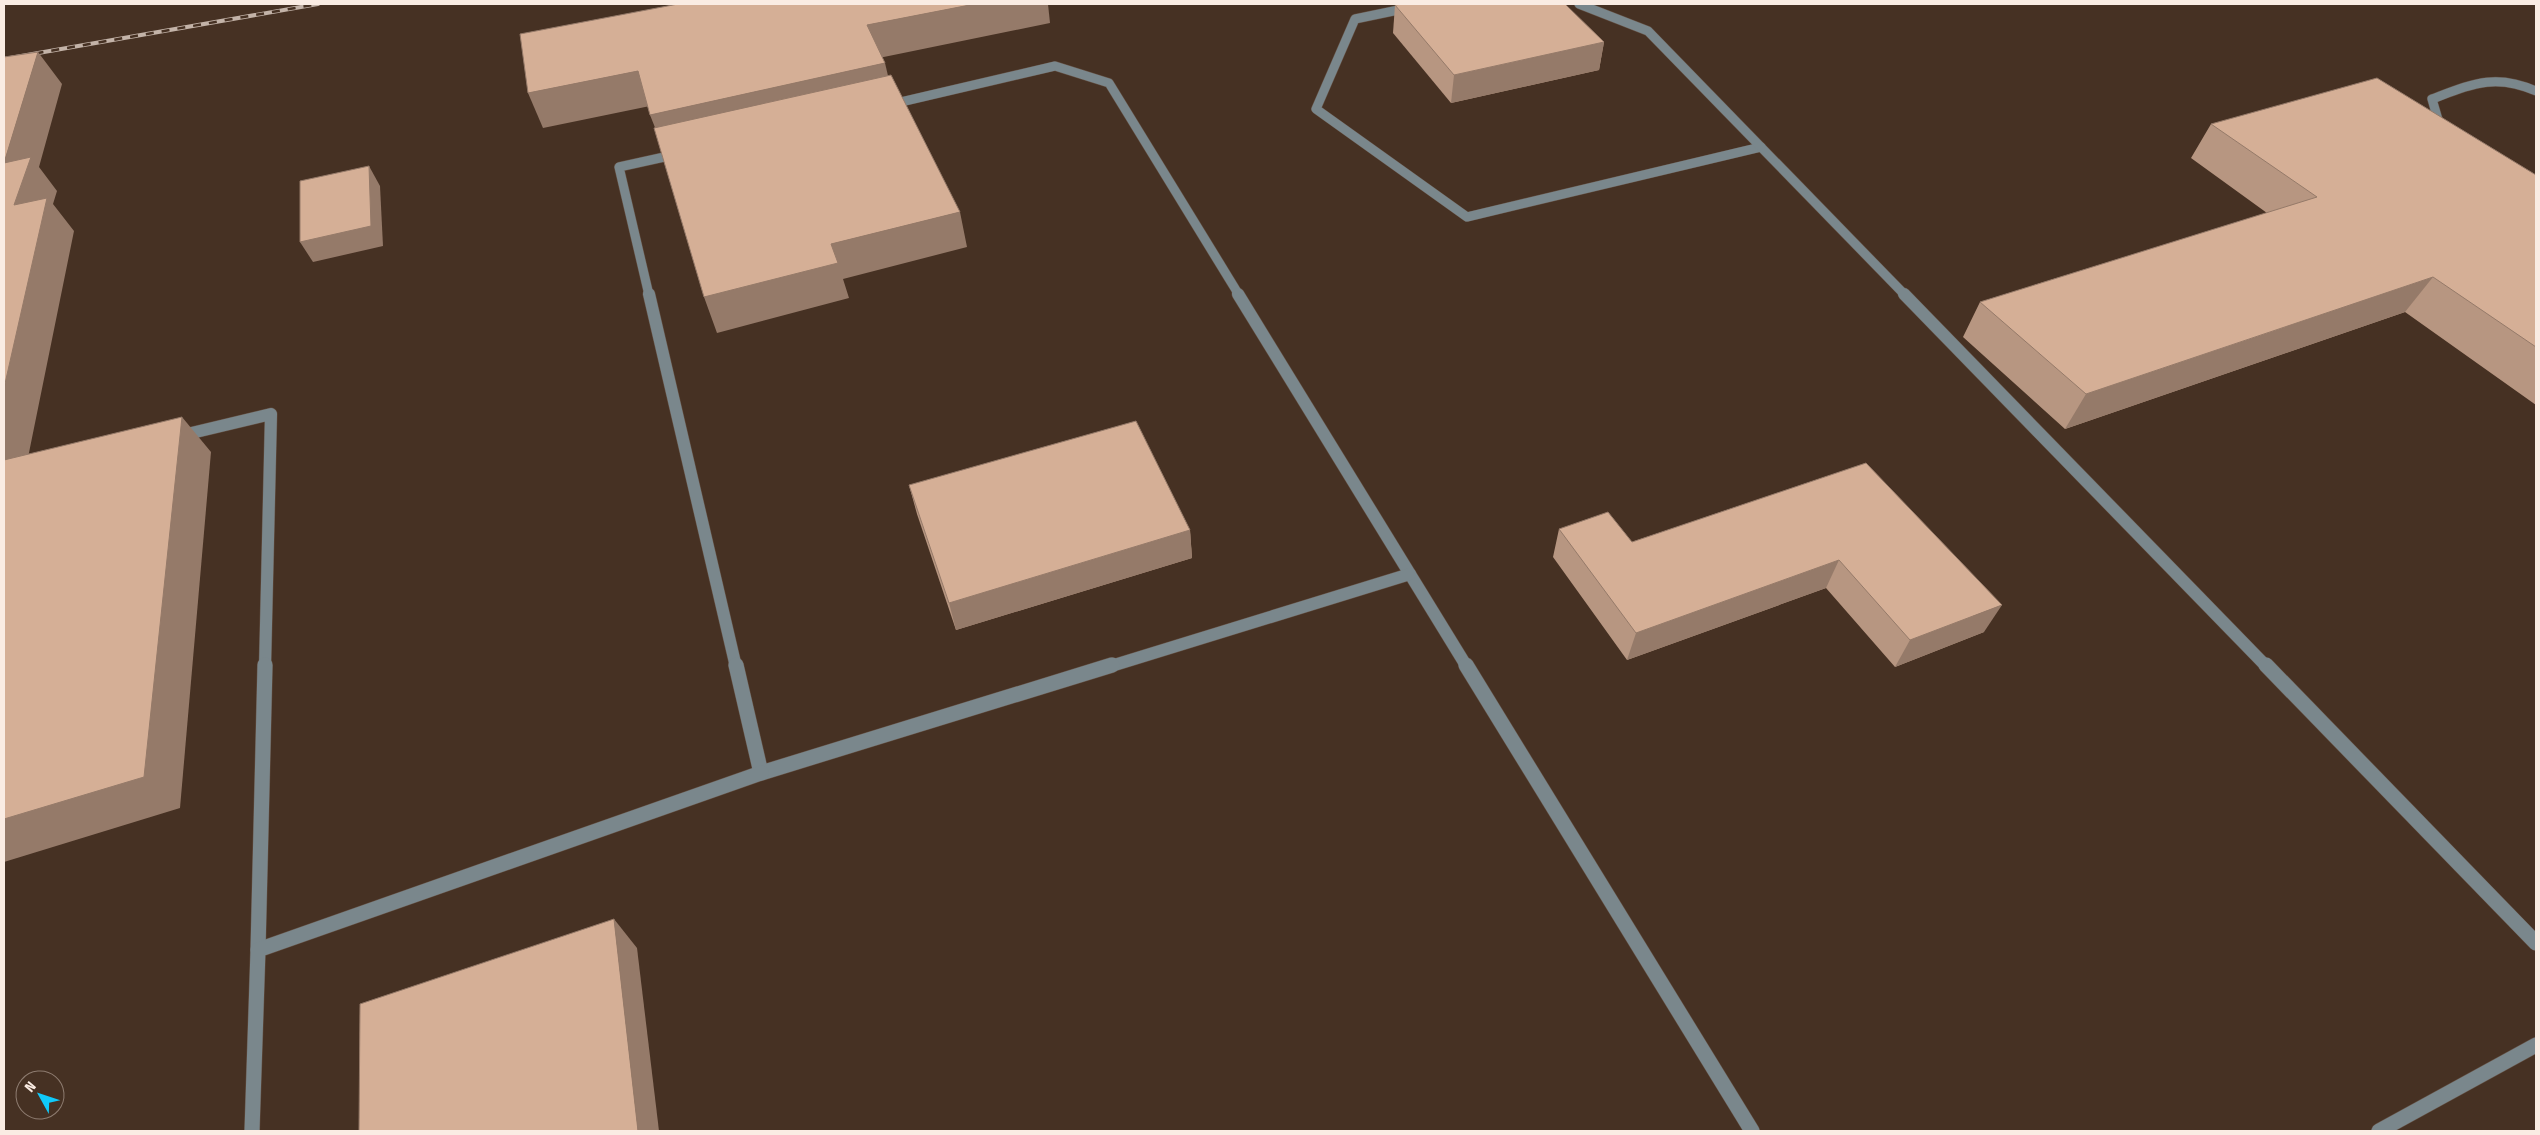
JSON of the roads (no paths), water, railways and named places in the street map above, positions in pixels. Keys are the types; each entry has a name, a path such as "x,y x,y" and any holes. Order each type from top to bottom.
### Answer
{"lane":[{"path":"1427,4 1355,19 1316,109 1467,217 1761,147"},
{"path":"1579,4 1648,30 2536,943"},
{"path":"881,107 1055,66 1108,83 1752,1131"},
{"path":"2449,138 2442,133 2432,99 2492,79 2522,83 2536,91"},
{"path":"687,152 619,167 761,773"},
{"path":"169,438 271,414 252,1131"},
{"path":"258,950 761,773 1410,574"},
{"path":"2379,1131 2536,1045"}],"railway":[{"path":"4,59 318,4"}]}
